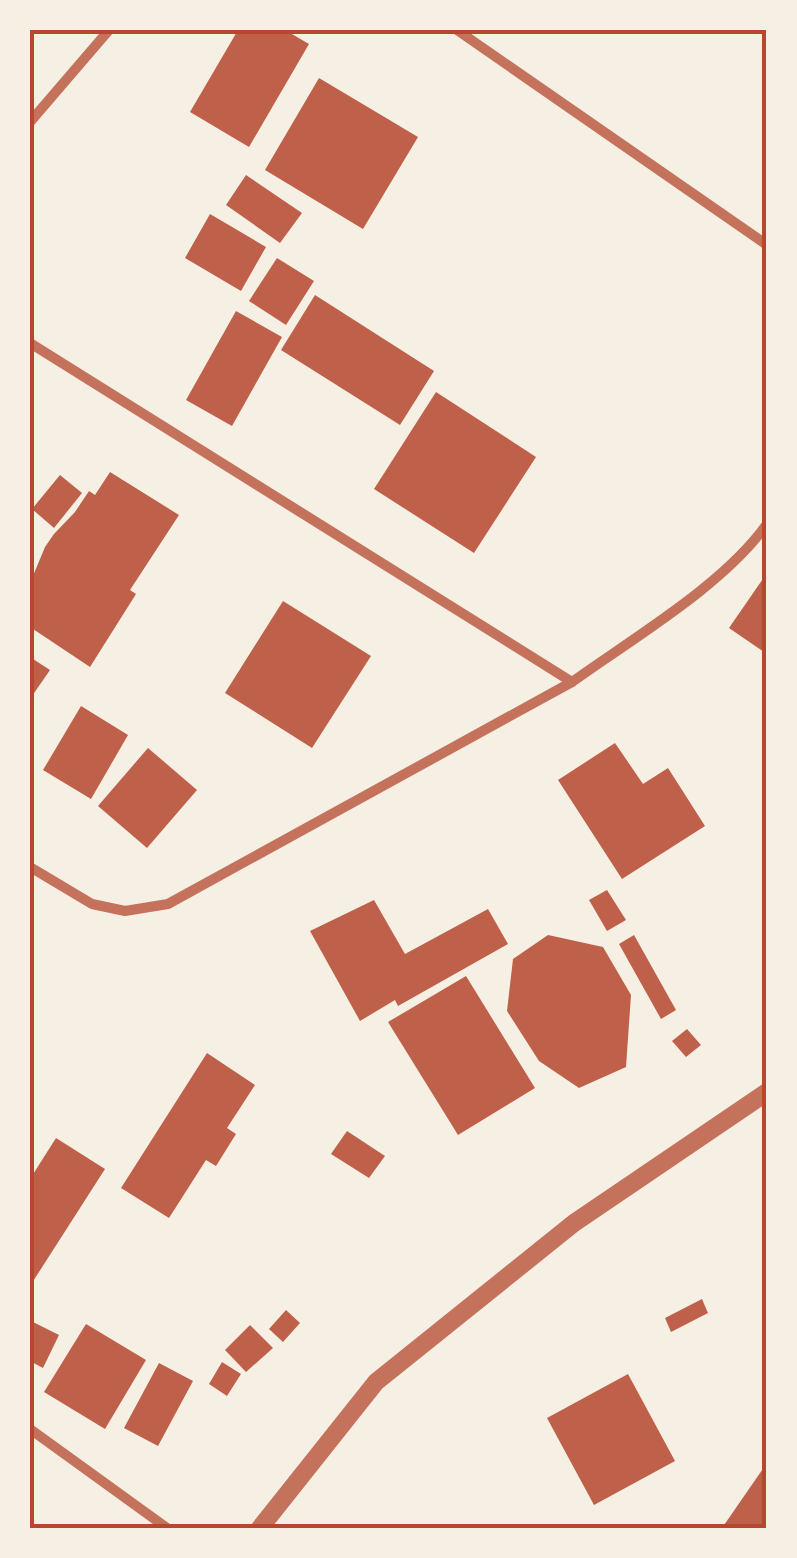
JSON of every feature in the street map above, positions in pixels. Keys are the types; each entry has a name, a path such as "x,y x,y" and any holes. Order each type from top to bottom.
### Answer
{"street":[{"path":"30,122 109,30"},
{"path":"457,30 767,245"},
{"path":"30,344 572,682"},
{"path":"30,867 92,904 125,912 168,904 572,682 706,586 756,540 767,524"},
{"path":"260,1528 376,1382 574,1223 767,1092"},
{"path":"30,1428 167,1528"}],"building":[{"path":"238,30 285,30 309,44 249,147 190,112"},
{"path":"319,78 418,137 363,229 265,170"},
{"path":"246,175 302,213 280,243 226,205"},
{"path":"210,214 266,247 241,291 185,258"},
{"path":"277,258 314,281 286,325 249,301"},
{"path":"315,295 434,371 400,425 281,350"},
{"path":"236,311 282,337 232,426 186,400"},
{"path":"436,392 536,457 474,553 374,489"},
{"path":"110,472 179,515 130,590 136,594 90,667 30,627 30,583 54,534 89,491 95,495"},
{"path":"60,475 82,493 54,528 32,509"},
{"path":"767,573 767,654 729,628"},
{"path":"283,601 371,656 312,748 225,693"},
{"path":"30,657 50,670 30,699"},
{"path":"81,706 128,735 91,799 43,770"},
{"path":"615,743 643,784 668,768 705,826 622,879 558,780"},
{"path":"148,748 197,790 147,848 98,806"},
{"path":"607,890 626,920 607,931 589,900"},
{"path":"374,900 405,954 488,909 508,944 398,1006 395,1000 360,1021 310,931"},
{"path":"548,935 603,947 631,995 626,1067 579,1088 539,1061 507,1011 513,959"},
{"path":"634,935 676,1010 661,1019 619,944"},
{"path":"466,976 535,1088 458,1135 388,1022"},
{"path":"687,1029 701,1045 686,1057 672,1041"},
{"path":"207,1053 255,1085 227,1128 236,1134 216,1166 206,1160 169,1218 121,1188"},
{"path":"347,1131 385,1156 369,1178 331,1154"},
{"path":"56,1138 105,1169 30,1286 30,1179"},
{"path":"702,1299 708,1313 671,1332 665,1318"},
{"path":"286,1310 300,1323 283,1342 269,1329"},
{"path":"33,1322 59,1335 43,1368 30,1361"},
{"path":"86,1324 146,1360 105,1429 44,1392"},
{"path":"250,1325 273,1348 246,1372 225,1350"},
{"path":"222,1362 241,1374 227,1396 209,1384"},
{"path":"159,1363 193,1381 158,1446 124,1428"},
{"path":"628,1374 675,1461 594,1505 547,1418"},
{"path":"767,1463 767,1528 722,1528"}]}
